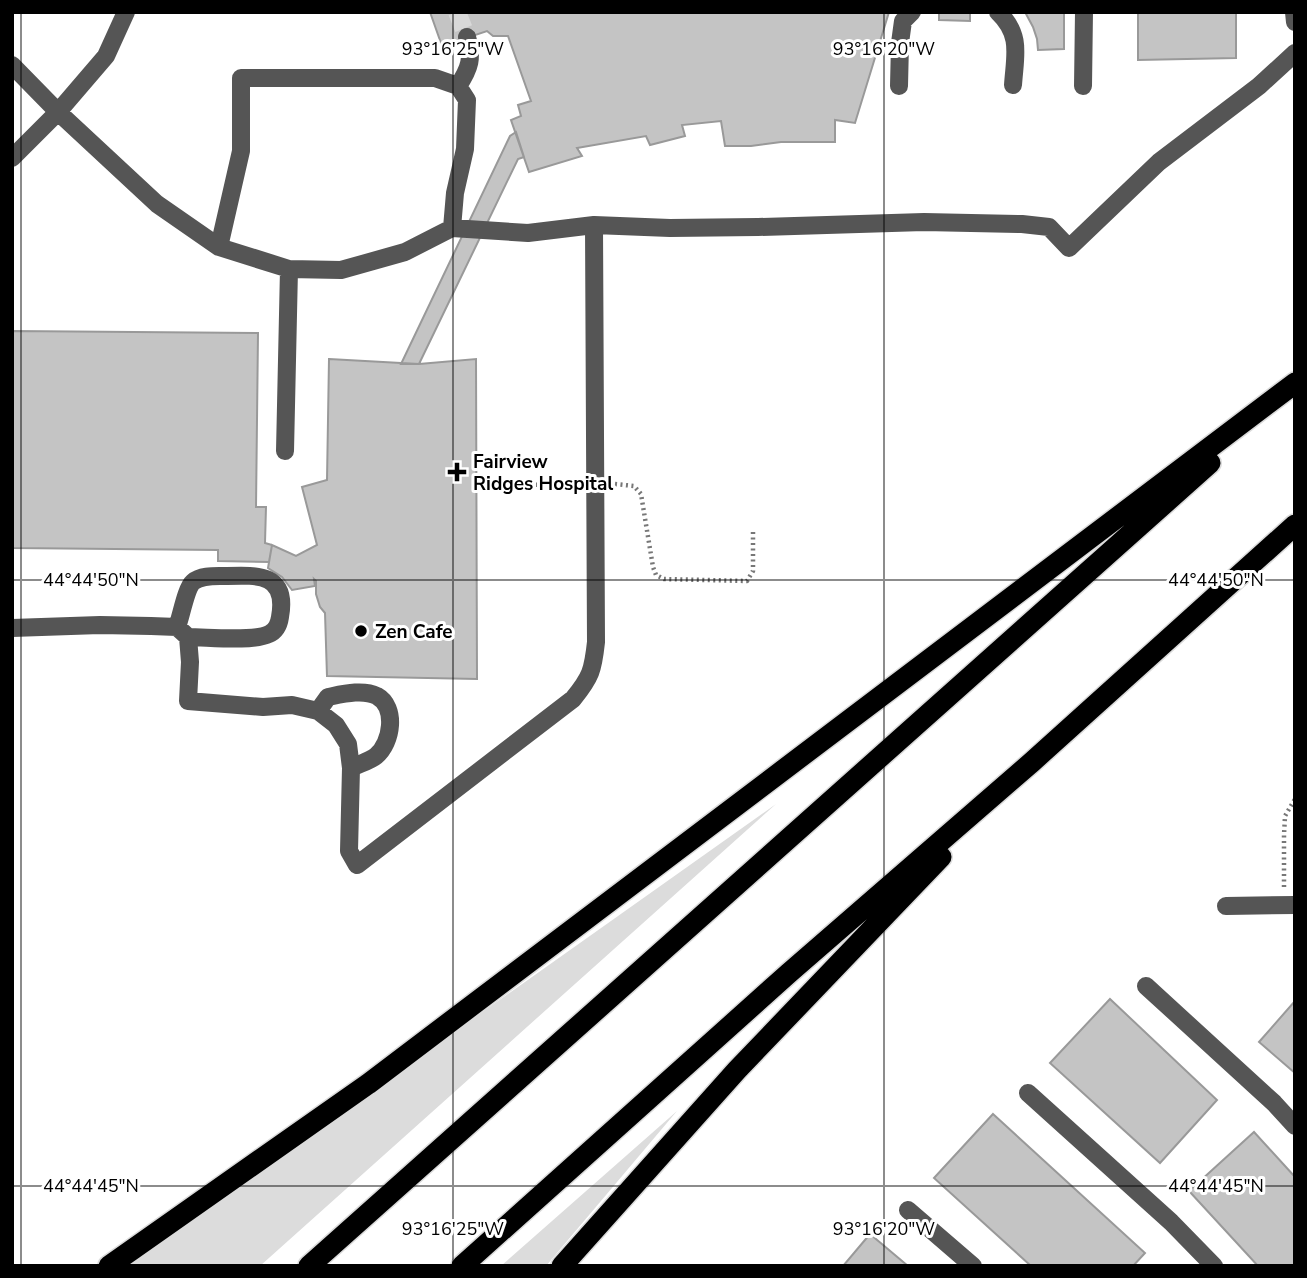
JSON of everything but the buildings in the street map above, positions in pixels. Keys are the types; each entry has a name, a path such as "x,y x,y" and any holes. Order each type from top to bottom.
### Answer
{"highway":[{"path":"108,1266 368,1084 822,739 1295,385"},
{"path":"309,1266 1295,385"},
{"path":"462,1266 789,973 1032,762 1295,525"},
{"path":"562,1266 737,1070 1032,762"}],"street":[{"path":"12,158 58,112 106,57 126,12"},
{"path":"898,86 903,21 912,12"},
{"path":"998,12 1009,26 1016,42 1013,85"},
{"path":"1083,86 1084,12"},
{"path":"1294,12 1295,22"},
{"path":"458,86 468,71 471,51 467,37"},
{"path":"12,65 157,204 219,247 289,269 341,270 405,252 452,228 528,233 594,225 758,228 924,222 1022,223 1049,227 1069,248 1159,162 1259,86 1295,52"},
{"path":"219,247 242,151 241,78 435,78 458,86 467,100 467,112 465,149 455,192 452,228"},
{"path":"12,628 100,625 183,632 252,637 270,634 277,629 282,603 280,591 274,583 253,575 205,577 196,579 190,586 183,632 190,662 188,701 263,707 292,705 318,711 336,725 348,744 351,768 349,851 357,866 573,699 588,681 596,642 594,225"},
{"path":"285,451 289,269"},
{"path":"318,711 328,697 350,693 366,693 379,697 388,708 390,729 384,745 376,756 351,768"},
{"path":"1226,906 1290,905"},
{"path":"1146,986 1274,1103 1295,1126"},
{"path":"1028,1093 1171,1222 1214,1266"},
{"path":"908,1210 973,1266"}],"path":[{"path":"525,485 634,486 641,494 653,567 656,575 664,579 747,581 753,571 753,531"},
{"path":"1290,905 1284,825 1295,799"}],"shaded area":[{"path":"776,804 260,1266 124,1266"},
{"path":"677,1111 546,1266 501,1266"}],"tunnel":[{"path":"457,12 467,37"}],"place":[{"name":"Fairview Ridges Hospital","path":"457,472"},
{"name":"Zen Cafe","path":"361,631"}]}
